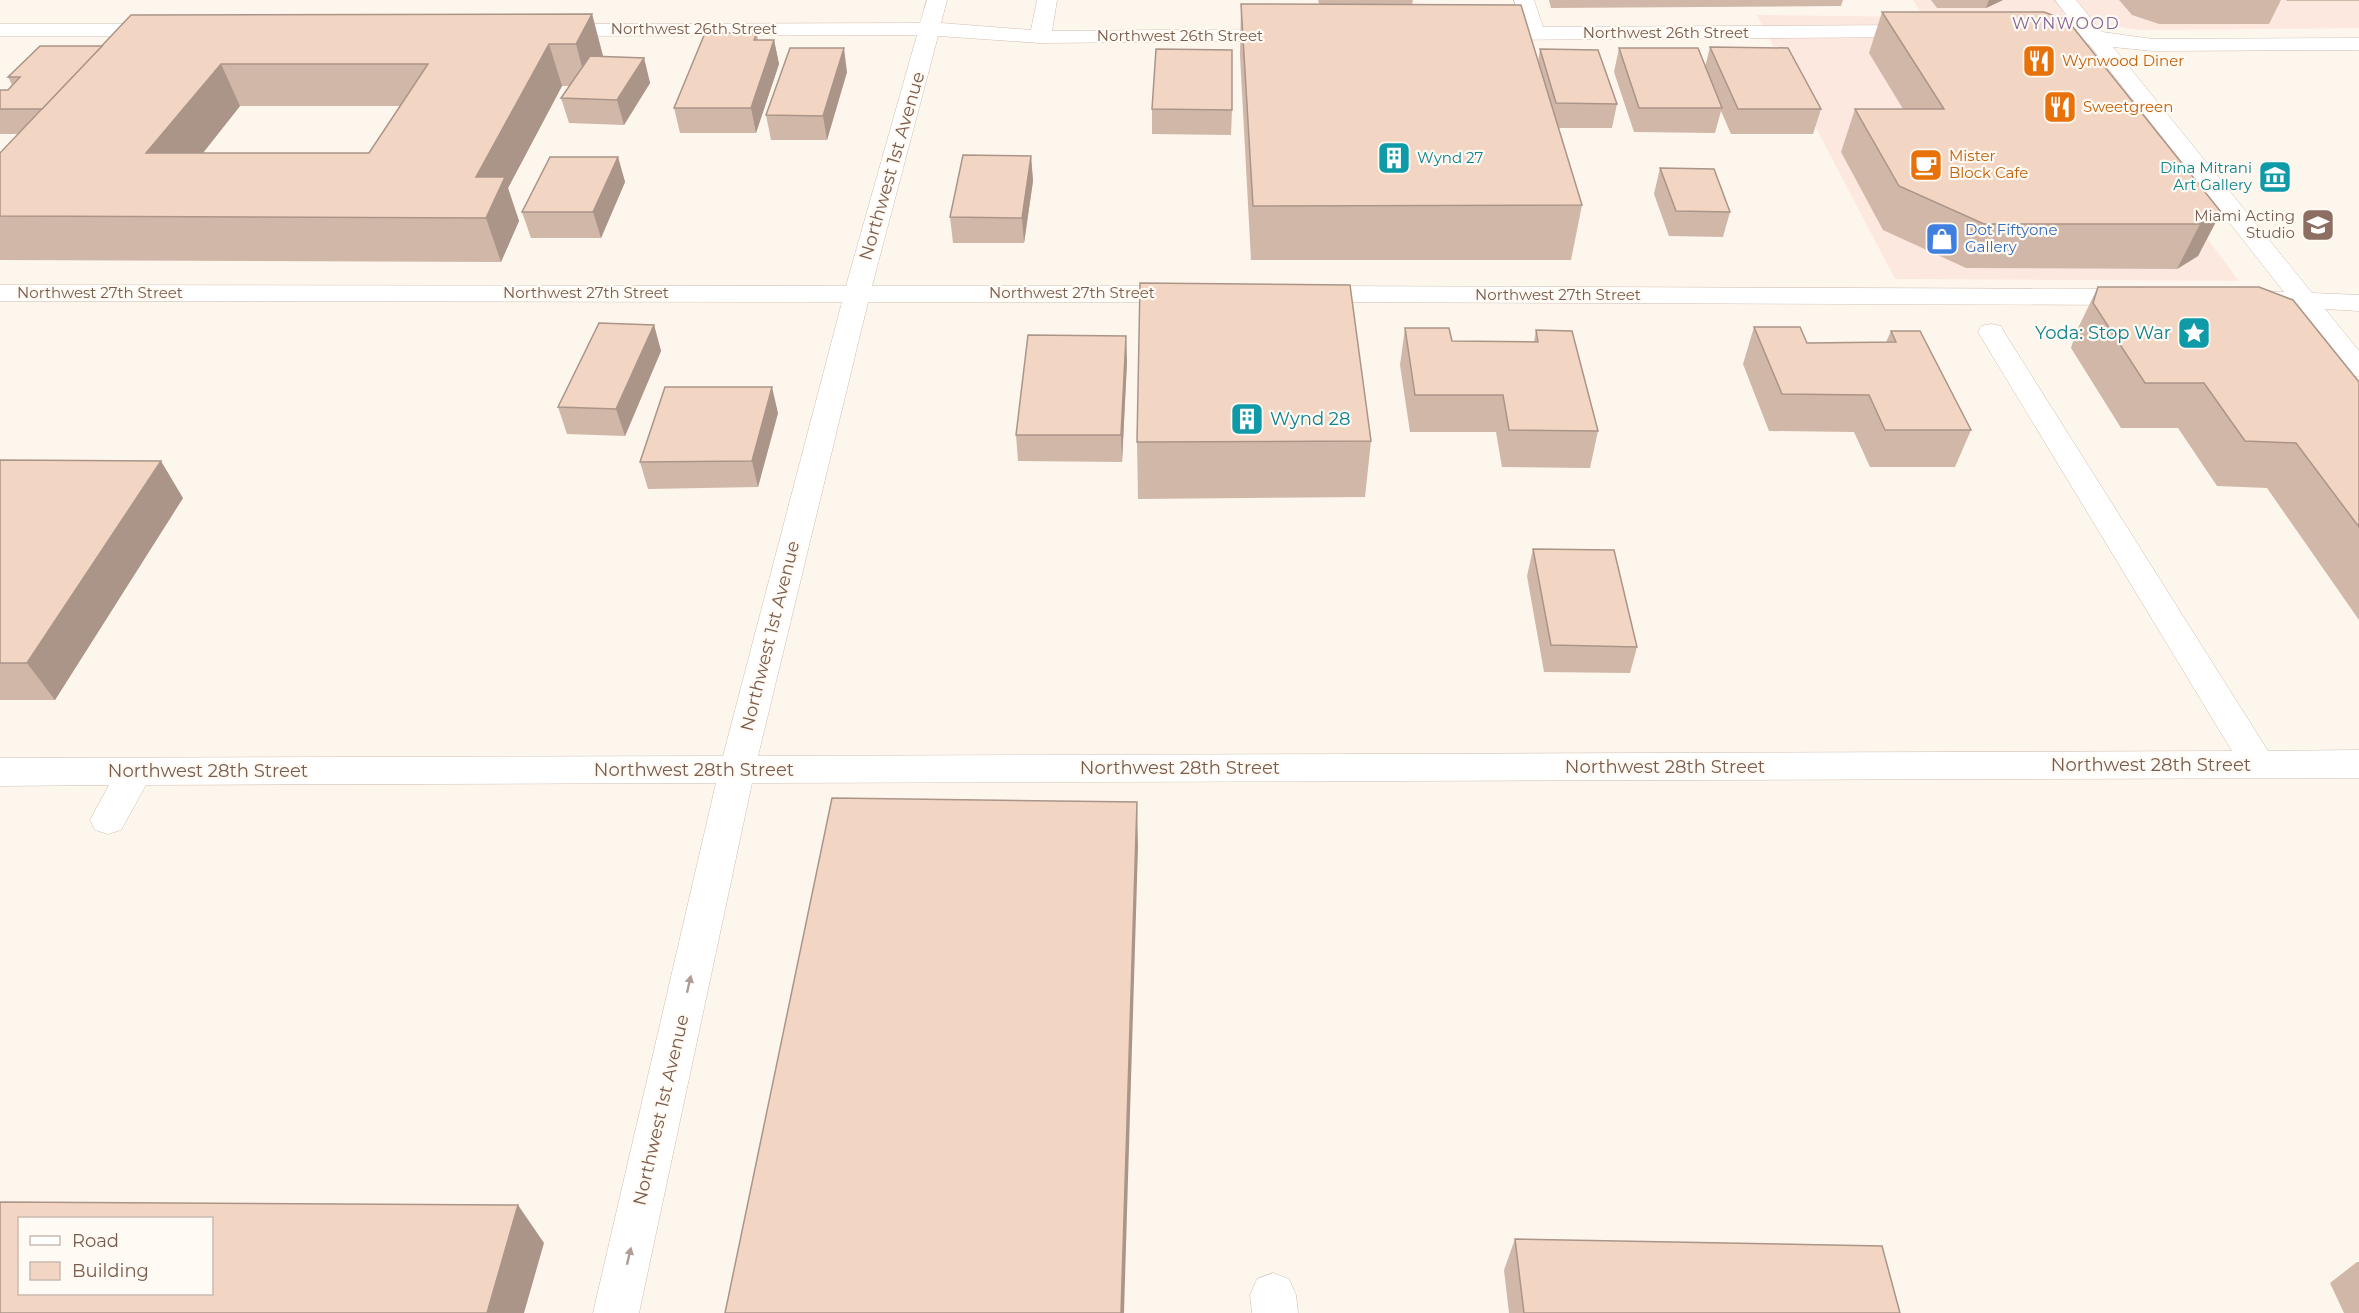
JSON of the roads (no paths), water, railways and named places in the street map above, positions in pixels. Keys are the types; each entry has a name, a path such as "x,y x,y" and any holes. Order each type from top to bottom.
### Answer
{"street":[{"name":"Northwest 1st Avenue","path":"616,1313 737,770 856,292 938,0"},
{"path":"1040,37 1047,0"},
{"path":"1524,0 1534,33"},
{"path":"2066,0 2359,369"},
{"name":"Northwest 26th Street","path":"525,30 930,29 1040,37 1311,35"},
{"path":"2,40 24,30 179,30"},
{"path":"2013,30 2096,37 2154,45 2359,44"},
{"name":"Northwest 26th Street","path":"1463,34 1941,31"},
{"name":"Northwest 27th Street","path":"0,293 1202,294"},
{"name":"Northwest 27th Street","path":"1286,294 2157,297"},
{"path":"2227,297 2359,303"},
{"path":"1991,332 2259,765"},
{"name":"Northwest 28th Street","path":"3,776 135,772 2359,764"},
{"path":"108,820 135,772"}],"place":[{"name":"Wynwood Diner","path":"2039,61"},
{"name":"Sweetgreen","path":"2060,107"},
{"name":"Wynd 27","path":"1394,158"},
{"name":"Mister Block Cafe","path":"1926,165"},
{"name":"Dina Mitrani Art Gallery","path":"2275,177"},
{"name":"Miami Acting Studio","path":"2318,225"},
{"name":"Dot Fiftyone Gallery","path":"1942,239"},
{"name":"Yoda: Stop War","path":"2194,333"},
{"name":"Wynd 28","path":"1247,419"}],"district":[{"name":"WYNWOOD","path":"2066,23"}]}
